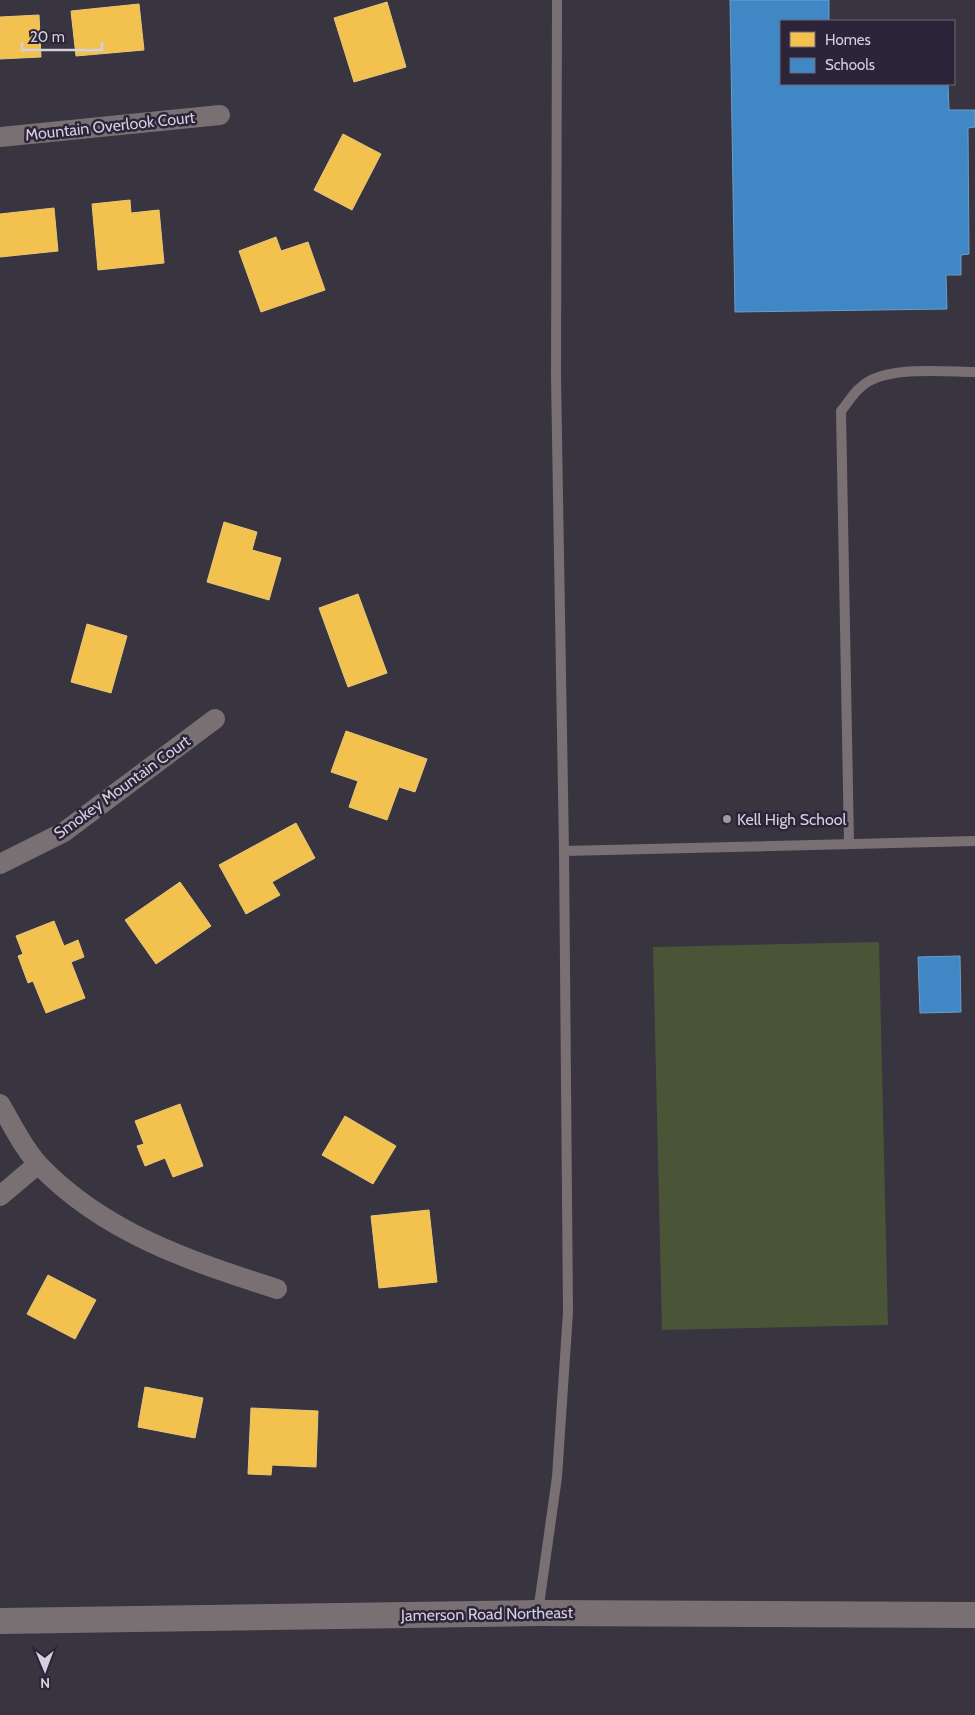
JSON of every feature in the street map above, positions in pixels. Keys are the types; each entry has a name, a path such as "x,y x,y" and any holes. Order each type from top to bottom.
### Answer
{"street":[{"name":"Mountain Overlook Court","path":"0,137 220,115"},
{"name":"Smokey Mountain Court","path":"0,864 64,832 215,719"},
{"path":"0,1104 38,1164 73,1196 108,1222 162,1248 216,1269 277,1289"},
{"path":"0,1196 38,1164"},
{"name":"Jamerson Road Northeast","path":"0,1621 538,1614 975,1615"}],"lane":[{"path":"538,1614 557,1477 568,1312 564,851 556,377 557,0"},
{"path":"849,843 841,411 861,386 879,376 910,372 975,372"},
{"path":"564,851 975,841"}],"green space":[{"path":"879,942 888,1325 662,1330 653,947"}],"building: Homes":[{"path":"387,2 406,67 354,82 334,18"},
{"path":"139,4 144,50 76,56 71,11"},
{"path":"39,15 41,57 0,59 0,17"},
{"path":"343,134 381,154 352,210 314,190"},
{"path":"130,200 131,213 159,210 164,263 98,270 92,204"},
{"path":"54,208 58,251 0,257 0,214"},
{"path":"276,237 281,251 308,242 325,290 261,312 239,251"},
{"path":"224,522 257,532 252,550 281,558 269,600 207,582"},
{"path":"358,594 387,673 348,687 319,608"},
{"path":"87,624 127,636 111,693 71,682"},
{"path":"346,731 427,759 415,792 399,787 387,820 349,807 358,781 331,772"},
{"path":"296,823 315,858 272,882 280,895 246,914 219,865"},
{"path":"180,882 211,926 156,964 125,920"},
{"path":"54,921 64,946 78,940 84,957 71,962 85,998 46,1013 33,981 28,983 18,956 23,954 16,936"},
{"path":"180,1104 203,1166 173,1177 165,1158 145,1166 137,1146 144,1144 135,1121"},
{"path":"345,1116 396,1146 373,1184 322,1155"},
{"path":"429,1210 437,1282 379,1288 371,1216"},
{"path":"48,1275 96,1300 75,1339 27,1314"},
{"path":"145,1387 203,1398 195,1438 138,1427"},
{"path":"251,1408 318,1411 316,1467 272,1465 271,1475 248,1474"}],"building: Schools":[{"path":"730,0 829,0 829,20 780,20 780,85 948,85 949,110 975,110 975,127 968,128 969,254 961,255 961,275 946,275 947,309 735,312"},
{"path":"960,956 961,1012 920,1013 918,957"}],"place":[{"name":"Kell High School","path":"727,819"}]}
